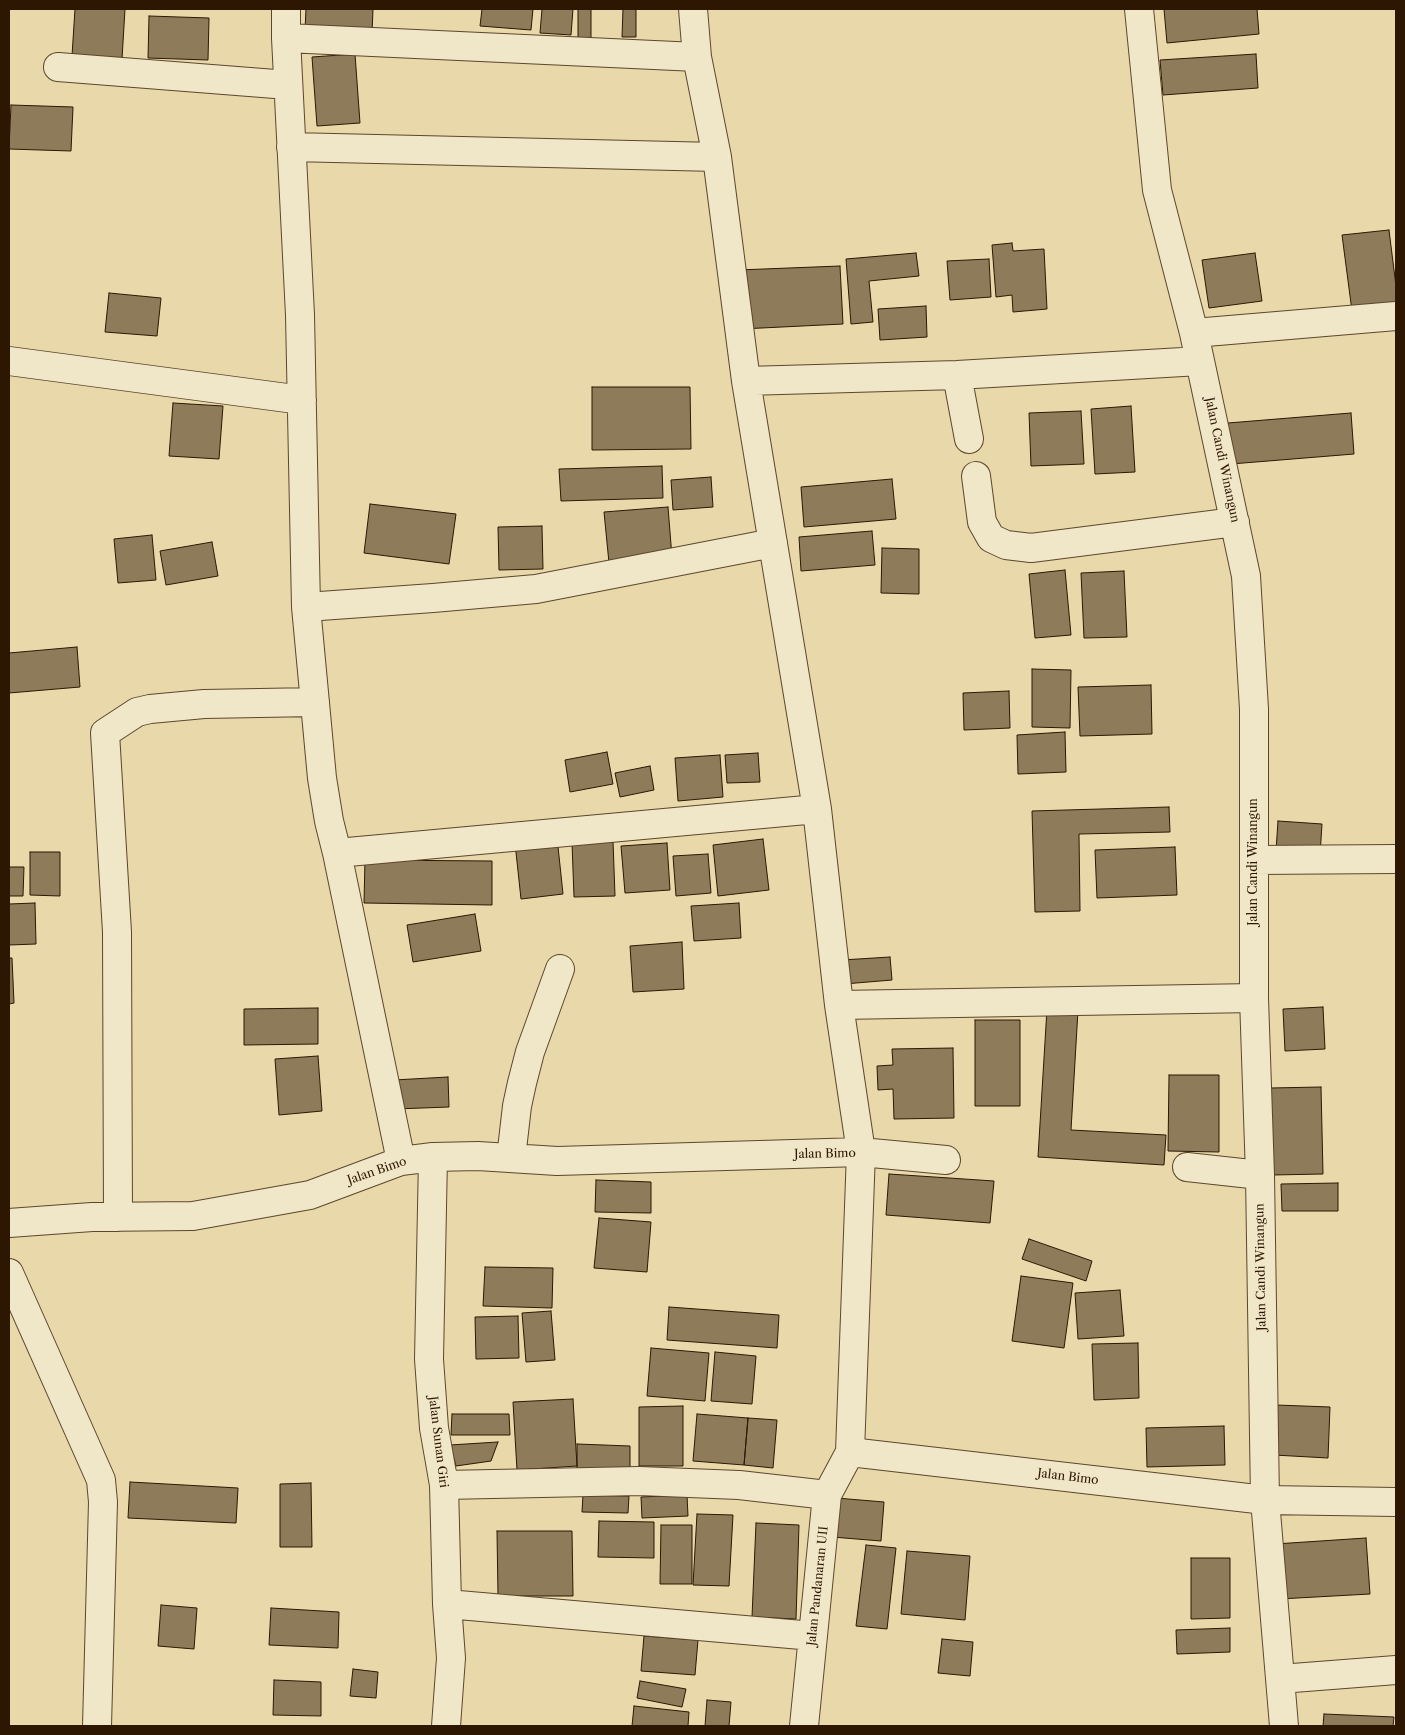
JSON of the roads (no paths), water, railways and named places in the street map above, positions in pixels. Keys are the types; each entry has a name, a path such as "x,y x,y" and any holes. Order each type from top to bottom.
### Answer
{"street":[{"path":"286,9 300,315 306,607 322,778 329,821 401,1161"},
{"path":"693,9 697,58 717,157 746,381 817,809 840,1005 861,1152 946,1160"},
{"name":"Jalan Candi Winangun","path":"1139,9 1157,190 1194,333 1236,522 1246,576 1254,709 1254,998 1260,1175 1265,1500 1284,1726"},
{"path":"286,38 697,58"},
{"path":"58,67 288,85"},
{"path":"292,147 717,157"},
{"path":"1194,333 1396,316"},
{"path":"9,361 302,400"},
{"path":"746,381 957,375 1200,361"},
{"path":"957,375 968,439"},
{"path":"976,476 982,522 991,538 1006,546 1031,548 1236,522"},
{"path":"306,607 536,589 773,543"},
{"path":"118,1217 117,932 105,733 137,712 150,709 204,704 315,702"},
{"path":"337,853 817,809"},
{"path":"1254,860 1396,859"},
{"path":"511,1158 516,1113 530,1052 560,969"},
{"path":"840,1005 1254,998"},
{"name":"Jalan Bimo","path":"9,1223 92,1217 193,1216 310,1195 401,1161 433,1157 478,1156 557,1161 861,1152 850,1452 1265,1500 1396,1502"},
{"name":"Jalan Sunan Giri","path":"433,1157 429,1359 434,1428 444,1485 447,1604 451,1658 446,1726"},
{"path":"1187,1167 1260,1175"},
{"path":"9,1273 101,1480 104,1502 97,1726"},
{"name":"Jalan Pandanaran UII","path":"804,1726 827,1495 850,1452"},
{"path":"444,1485 639,1481 739,1485 827,1495"},
{"path":"447,1604 813,1636"},
{"path":"1280,1679 1396,1670"}]}
